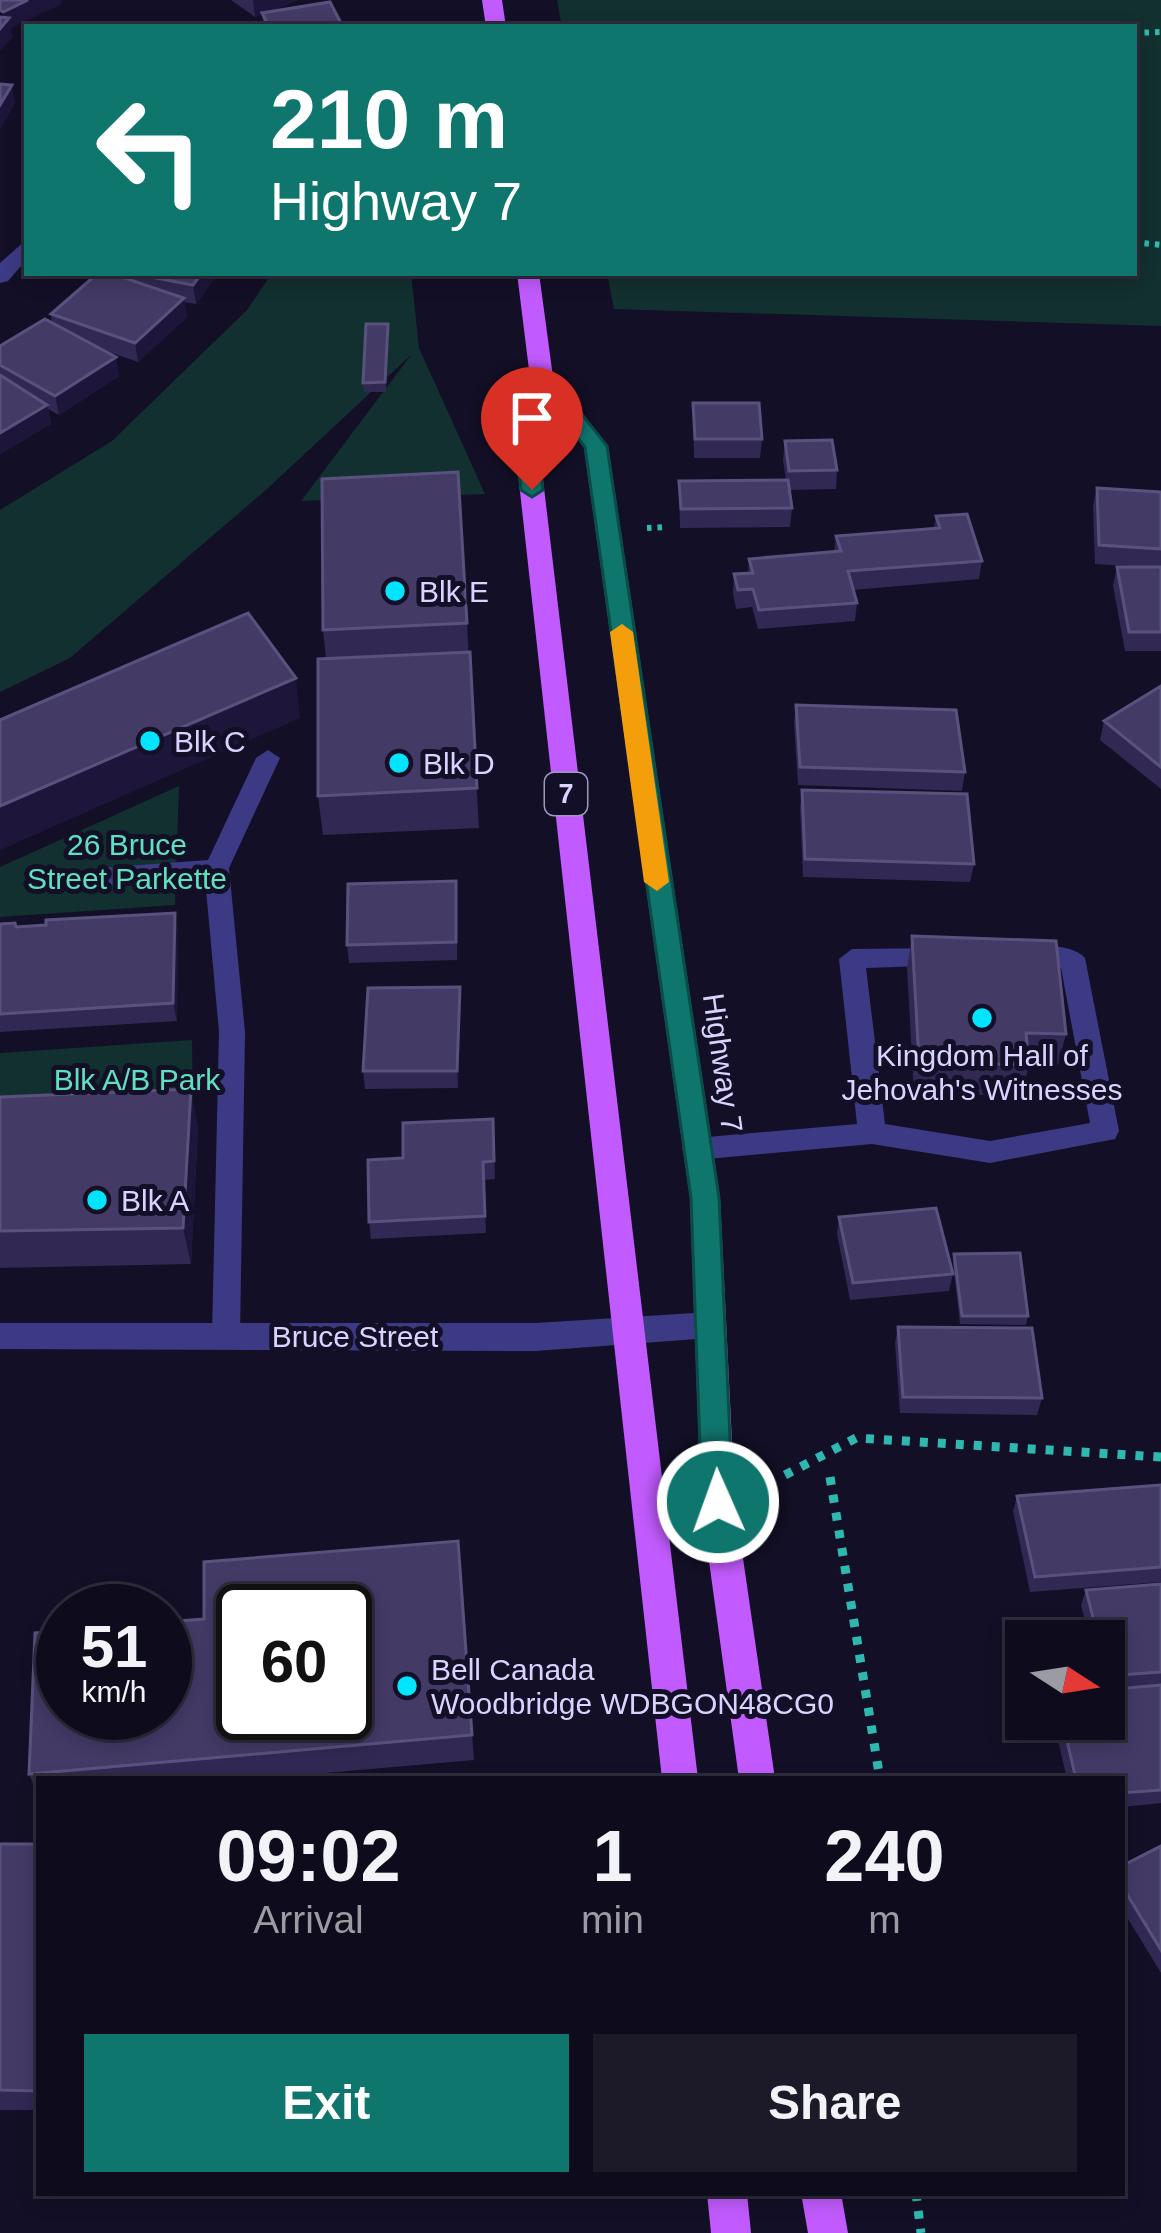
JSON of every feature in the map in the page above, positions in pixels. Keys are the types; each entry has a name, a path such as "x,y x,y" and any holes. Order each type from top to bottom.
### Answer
{"main road":[{"name":"7","path":"528,276 542,379 527,446 680,1776"},
{"name":"Highway 7","path":"542,379 596,446 705,1198 718,1502 757,1776"},
{"path":"727,2196 731,2233"},
{"path":"822,2196 828,2233"}],"street":[{"path":"0,276 24,249"},
{"name":"Bruce Street","path":"0,1336 536,1336 710,1325"}],"lane":[{"path":"226,1335 232,1032 218,868 268,758"},
{"path":"100,877 218,868"},
{"path":"696,1149 872,1133 990,1152 1105,1131 1072,958 852,958 872,1133"}],"path":[{"path":"261,24 274,20"},
{"path":"785,1475 856,1438 1161,1457"},
{"path":"830,1477 880,1776"},
{"path":"916,2196 920,2233"}],"green space":[{"path":"557,0 1161,0 1161,326 614,309 608,276 1137,276 1137,24 561,24"},
{"path":"270,276 411,276 419,348 485,494 301,501 411,355 267,489 70,658 0,692 0,510 112,441 247,310"},
{"name":"26 Bruce Street Parkette","path":"179,786 175,905 0,917 0,867"},
{"name":"Blk A/B Park","path":"192,1040 193,1111 0,1121 0,1053"}],"building":[{"path":"0,0 28,0 3,12"},
{"path":"330,2 341,24 268,24 262,13"},
{"path":"0,84 12,85 0,105"},
{"path":"95,276 119,276 184,298 135,343 51,314"},
{"path":"146,276 200,276 193,285"},
{"path":"45,319 116,357 55,396 0,365 0,346"},
{"path":"366,324 388,324 385,382 363,383"},
{"path":"0,375 47,405 0,433"},
{"path":"693,403 759,403 762,439 695,439"},
{"path":"832,440 837,470 789,471 785,441"},
{"name":"Blk E","path":"458,472 467,623 323,630 322,479"},
{"path":"788,480 792,508 681,509 679,481"},
{"path":"1097,488 1161,492 1161,549 1099,545"},
{"path":"967,514 982,561 848,571 857,603 759,610 753,589 738,590 734,574 753,573 749,559 841,551 836,536 940,528 936,516"},
{"path":"1117,567 1161,567 1161,632 1129,632"},
{"path":"248,613 296,678 0,806 0,720"},
{"name":"Blk D","path":"470,652 477,788 318,796 318,659"},
{"path":"1161,686 1161,767 1104,721"},
{"path":"796,705 956,710 965,772 800,767"},
{"path":"802,790 967,794 974,864 805,859"},
{"path":"456,881 456,942 347,945 348,884"},
{"path":"175,913 173,1003 0,1014 0,924 15,923 16,927 46,925 46,920"},
{"name":"Kingdom Hall of Jehovah's Witnesses","path":"912,936 1056,941 1066,1034 1026,1033 1029,1065 919,1062"},
{"path":"460,987 457,1071 363,1071 368,988"},
{"name":"Blk A","path":"191,1089 183,1228 0,1231 0,1097"},
{"path":"493,1119 494,1161 483,1162 485,1216 369,1222 368,1160 403,1158 403,1123"},
{"path":"936,1208 953,1274 853,1283 839,1217"},
{"path":"1020,1253 1028,1316 962,1316 954,1254"},
{"path":"898,1327 1032,1328 1042,1398 903,1397"},
{"path":"1161,1485 1161,1567 1035,1577 1017,1496"},
{"path":"458,1541 472,1735 29,1774 35,1633 36,1740 192,1740 192,1620 204,1619 204,1562"},
{"path":"1161,1584 1161,1672 1125,1675 1125,1620 1094,1620 1086,1590"},
{"path":"1161,1685 1161,1790 1125,1793 1125,1776 1075,1776 1067,1740 1125,1740 1125,1688"},
{"path":"0,1844 36,1844 36,2091 0,2090"},
{"path":"1161,1846 1161,1950 1125,1891 1125,1864"}],"slow traffic":[{"path":"622,632 657,882"}],"place":[{"name":"Blk E","path":"395,591"},
{"name":"Blk C","path":"150,741"},
{"name":"Blk D","path":"399,763"},
{"name":"Kingdom Hall of Jehovah's Witnesses","path":"982,1018"},
{"name":"Blk A","path":"97,1200"},
{"name":"Bell Canada Woodbridge WDBGON48CG0","path":"407,1686"}],"route":[{"path":"532,490 527,446 542,379 596,446 705,1198 718,1502"}]}
